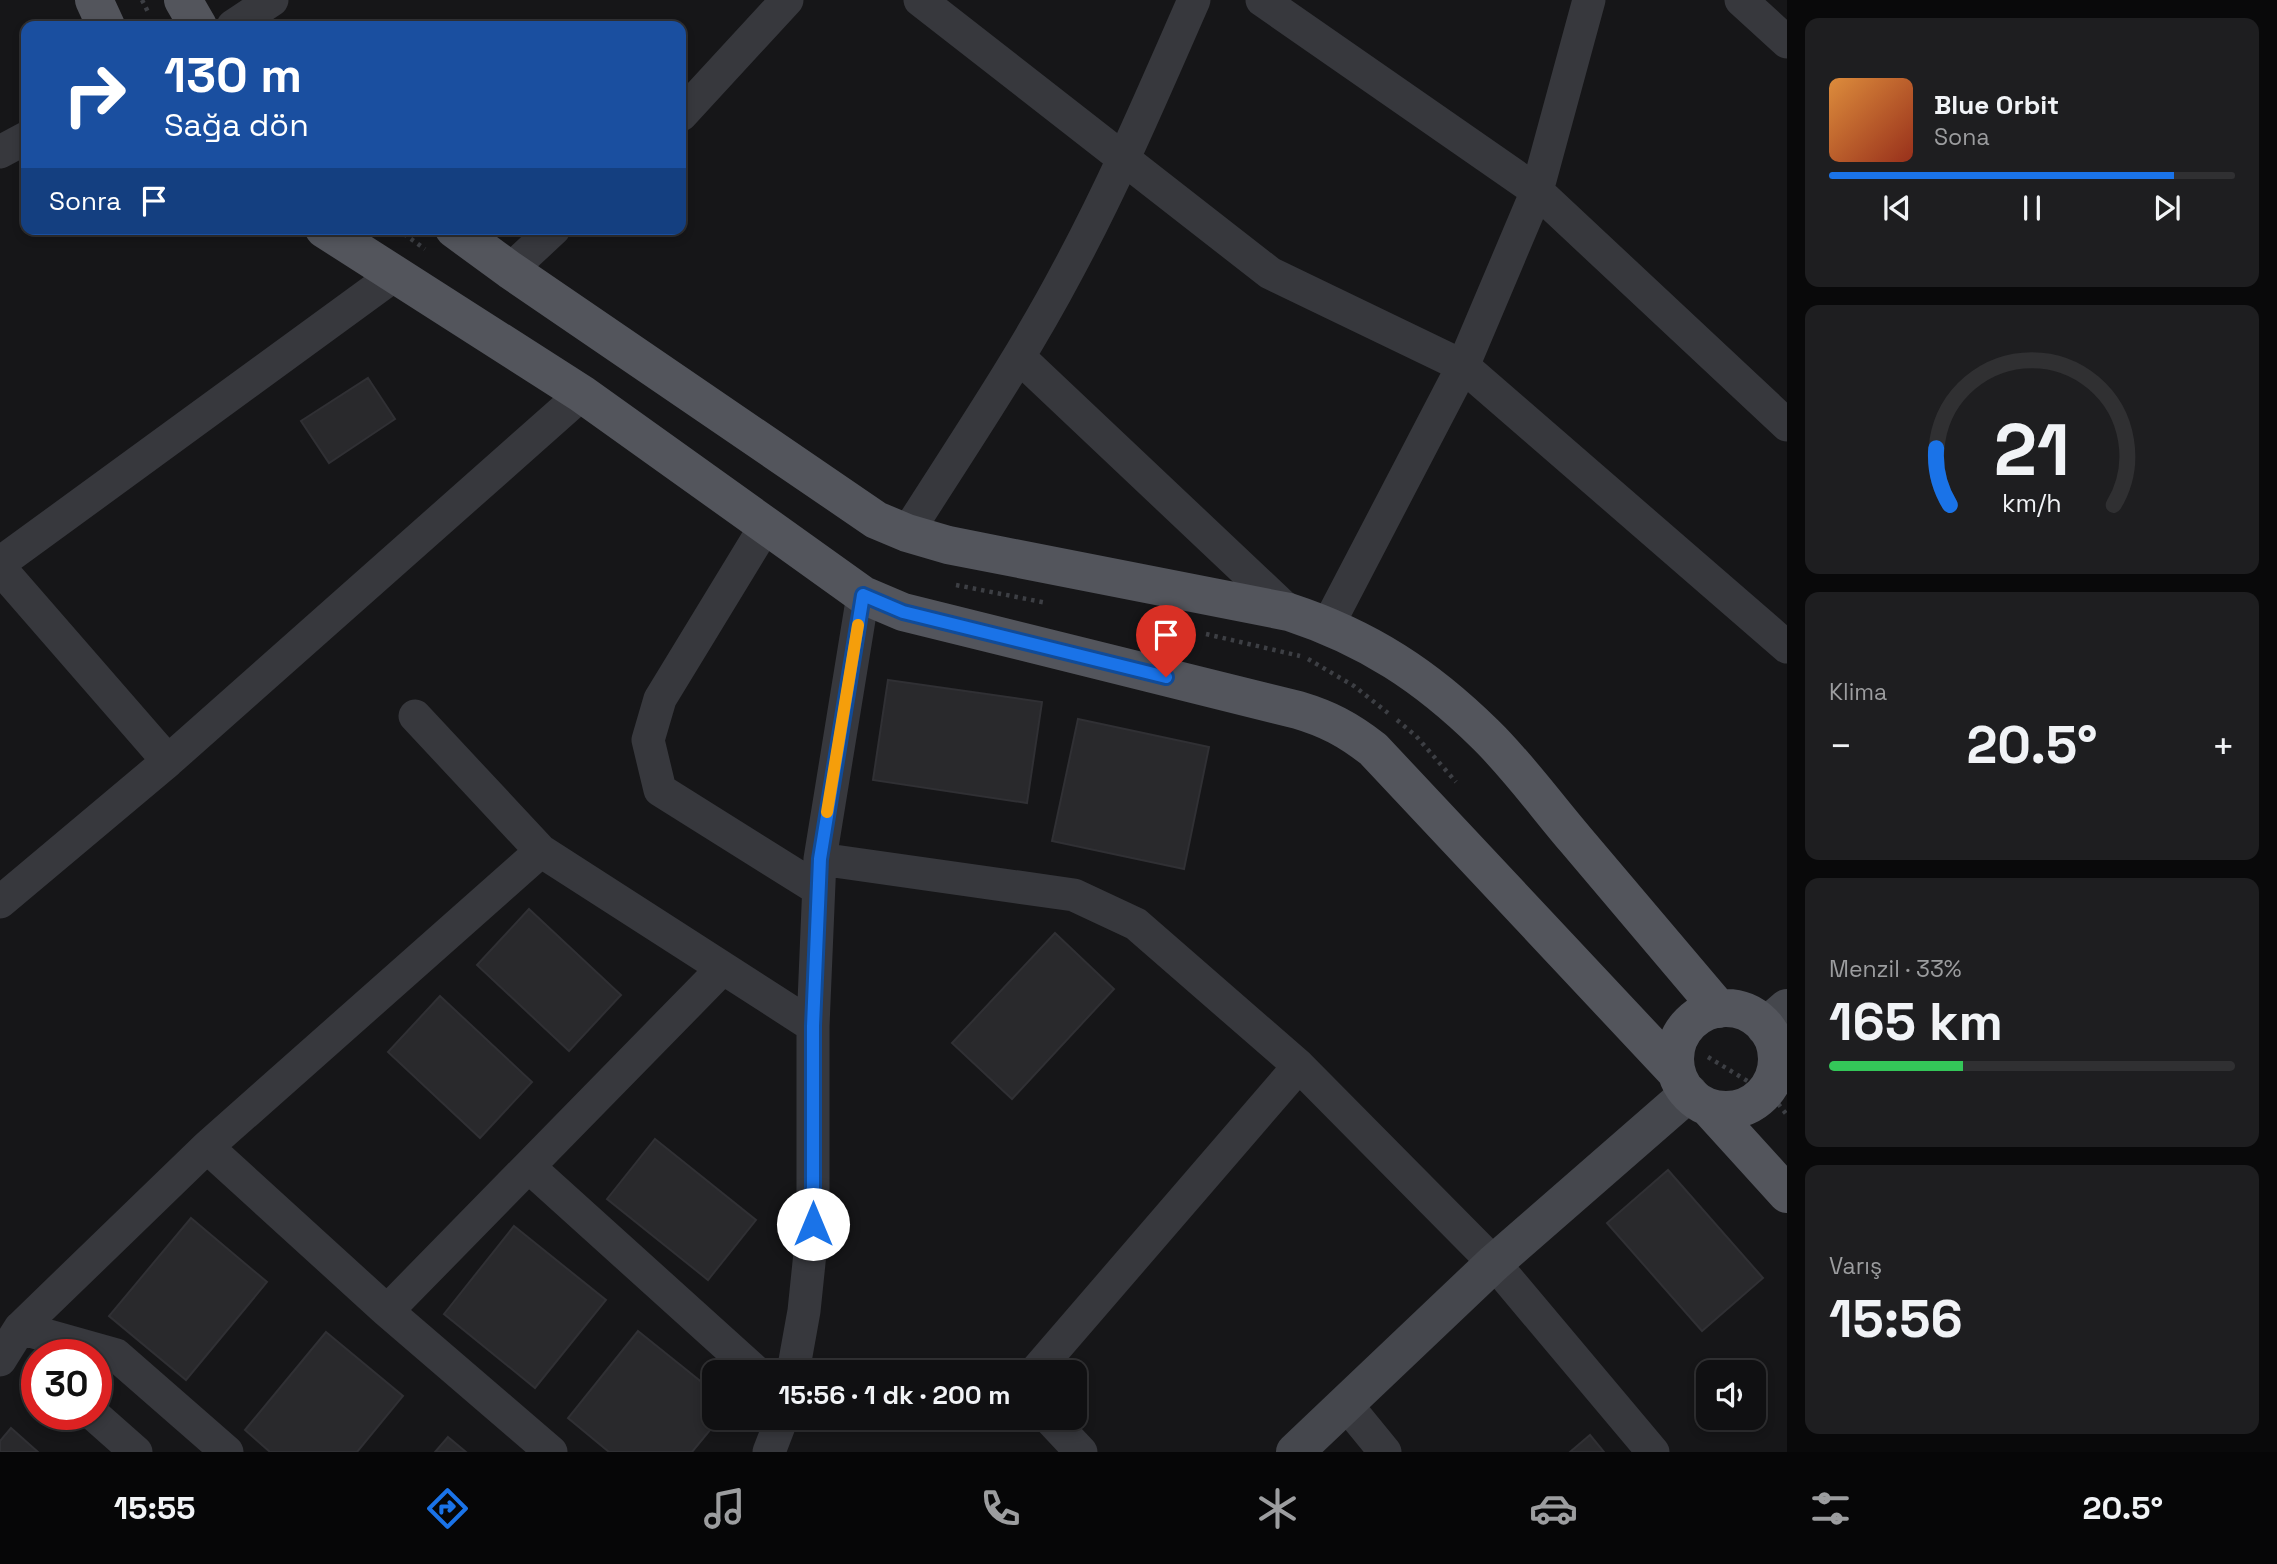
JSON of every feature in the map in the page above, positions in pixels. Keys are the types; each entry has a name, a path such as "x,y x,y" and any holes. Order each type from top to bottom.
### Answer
{"main road":[{"path":"94,0 104,21"},
{"path":"183,0 195,21"},
{"path":"334,235 582,394 863,595 903,612 1298,710 1328,719 1351,732 1373,749 1787,1194"},
{"path":"462,235 876,520 907,533 948,545 1289,612 1328,625 1402,664 1441,694 1487,736 1719,1009"},
{"path":"1730,1008 1747,1012 1779,1038 1775,1071 1769,1087 1757,1099 1741,1107 1724,1110 1691,1091 1676,1048 1687,1026 1699,1015 1719,1009 1730,1008"},
{"path":"1295,1452 1494,1263 1691,1091"}],"street":[{"path":"240,21 272,0"},
{"path":"686,110 787,0"},
{"path":"920,0 1270,273 1463,366 1787,647"},
{"path":"907,533 1019,357 1069,270 1124,160 1194,0"},
{"path":"1262,0 1537,191 1787,425"},
{"path":"1328,625 1463,366 1537,191 1589,0"},
{"path":"1741,0 1787,42"},
{"path":"0,152 21,141"},
{"path":"510,270 548,235"},
{"path":"168,761 0,565 396,274"},
{"path":"1019,357 1289,612"},
{"path":"0,902 168,761 582,394"},
{"path":"766,525 660,699 648,740 660,790 819,874 1074,895 1136,924 1299,1066 1494,1263 1653,1452"},
{"path":"795,1360 804,1311 813,1224 813,1026 819,874 863,595"},
{"path":"415,716 541,851 813,1026"},
{"path":"0,1360 10,1320 541,851"},
{"path":"387,1311 722,969"},
{"path":"1045,1360 1299,1066"},
{"path":"207,1147 387,1311 551,1452"},
{"path":"529,1167 743,1360"},
{"path":"10,1320 27,1339"},
{"path":"10,1320 116,1355 227,1452"},
{"path":"1345,1403 1385,1452"},
{"path":"111,1430 136,1452"},
{"path":"769,1452 777,1430"},
{"path":"1060,1430 1081,1452"}],"building":[{"path":"368,378 395,419 329,463 301,421"},
{"path":"888,680 1042,702 1027,803 873,780"},
{"path":"1078,719 1209,747 1184,869 1052,841"},
{"path":"529,909 621,995 569,1051 477,965"},
{"path":"1055,933 1114,989 1012,1099 952,1043"},
{"path":"440,996 532,1082 480,1138 388,1052"},
{"path":"655,1139 756,1220 708,1280 607,1199"},
{"path":"1668,1170 1763,1278 1702,1331 1607,1223"},
{"path":"191,1218 267,1282 186,1380 109,1316"},
{"path":"514,1226 606,1300 535,1388 444,1314"},
{"path":"638,1331 702,1382 702,1430 710,1430 692,1452 609,1452 568,1418"},
{"path":"326,1332 403,1396 357,1452 270,1452 245,1430"},
{"path":"11,1428 38,1452 0,1452 0,1441"},
{"path":"1590,1435 1604,1452 1570,1452"},
{"path":"448,1437 466,1452 435,1452"}],"slow traffic":[{"path":"827,812 858,625"}],"route":[{"path":"813,1224 813,1026 820,859 863,595 903,612 1166,677"}]}
